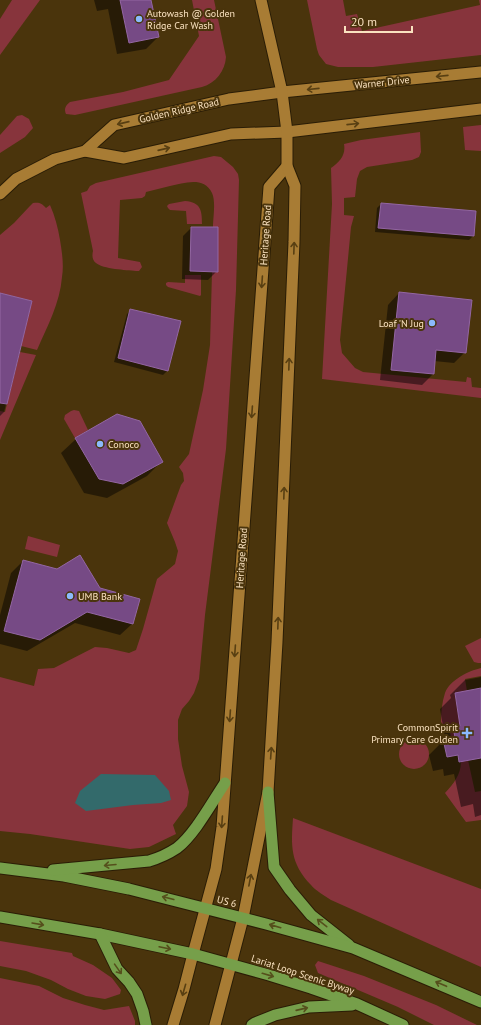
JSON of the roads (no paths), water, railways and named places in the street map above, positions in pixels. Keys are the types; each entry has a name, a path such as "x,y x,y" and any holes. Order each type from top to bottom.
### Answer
{"highway":[{"path":"32,872 149,861 162,857 177,848 188,836 224,783"},
{"path":"268,792 274,867 290,890 311,914 353,948"},
{"name":"US 6","path":"0,868 64,876 129,889 353,948 481,1002"},
{"name":"Lariat Loop Scenic Byway","path":"0,917 100,934 193,954 231,964 358,1004 403,1025"},
{"path":"100,934 117,969 130,982 137,994 146,1025"},
{"path":"252,1025 275,1015 309,1007 358,1004"}],"main road":[{"path":"215,1025 243,918 268,792 278,634 295,186 287,166 287,132 282,92 261,0"},
{"name":"Warner Drive","path":"282,92 481,72"},
{"name":"Golden Ridge Road","path":"0,194 16,179 55,160 85,150 114,125 229,99 282,92"},
{"path":"85,150 124,158 231,134 287,132 481,109"},
{"name":"Heritage Road","path":"173,1025 216,869 222,827 224,783 269,187 287,166"}],"water":[{"path":"101,774 155,775 169,791 171,800 161,803 86,811 75,803 80,791"}],"place":[{"name":"Autowash @ Golden Ridge Car Wash","path":"139,19"},
{"name":"Loaf 'N Jug","path":"432,323"},
{"name":"Conoco","path":"100,444"},
{"name":"UMB Bank","path":"70,596"},
{"name":"CommonSpirit Primary Care Golden","path":"467,733"}]}
